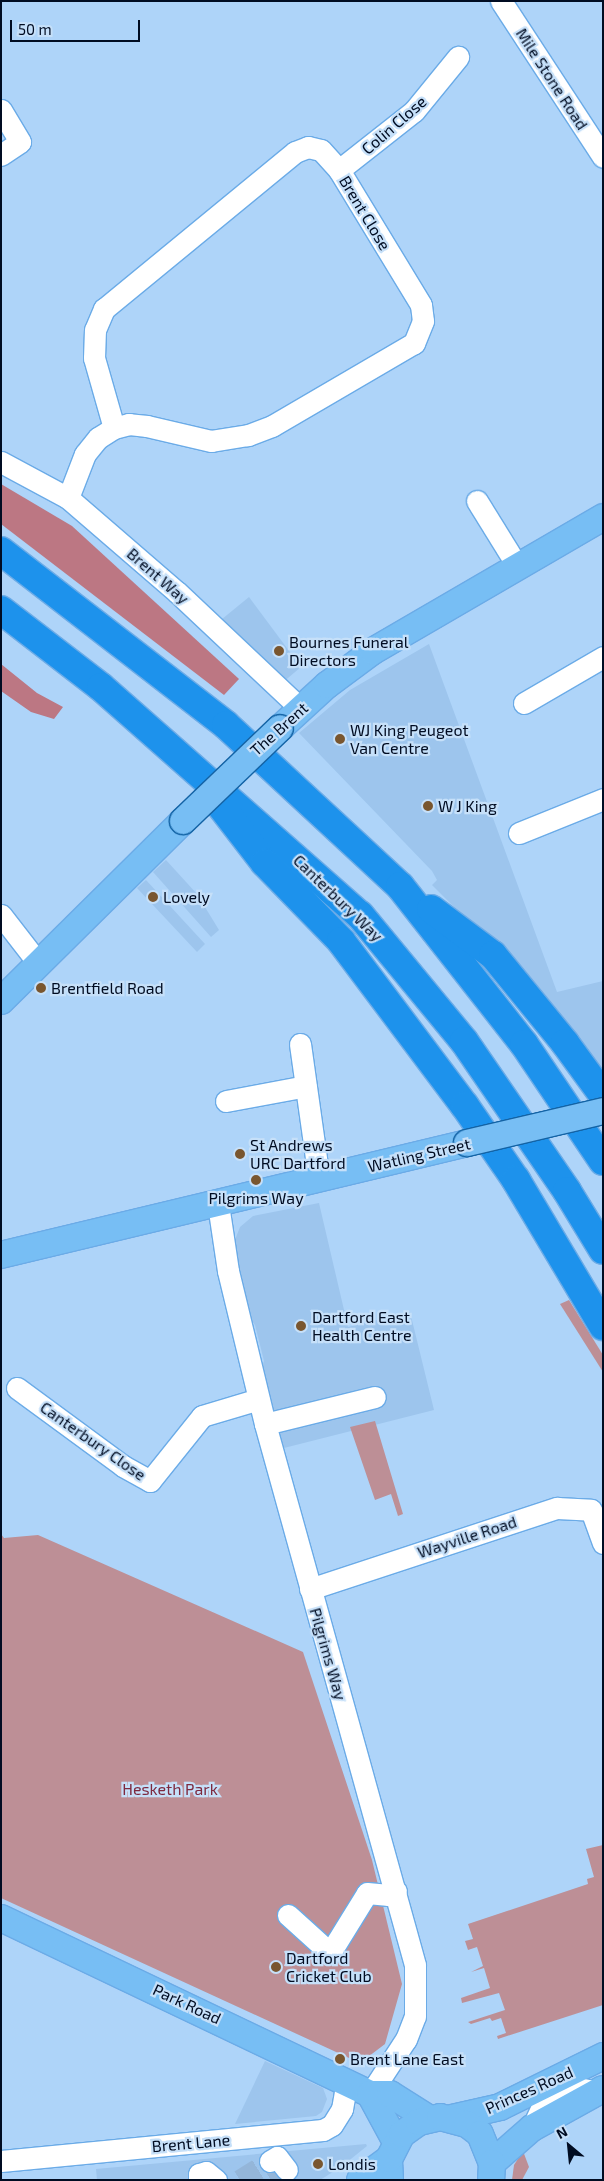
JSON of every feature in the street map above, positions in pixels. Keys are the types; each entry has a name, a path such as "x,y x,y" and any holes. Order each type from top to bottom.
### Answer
{"highway":[{"path":"1,551 226,726 400,886 493,955 566,1043 603,1095"},
{"name":"Canterbury Way","path":"1,610 101,686 360,915 418,981 509,1103 603,1250"},
{"path":"190,764 250,845 341,941 465,1106 516,1180 603,1326"},
{"path":"400,886 524,1044 603,1161"}],"main road":[{"name":"The Brent","path":"1,1001 280,728 373,651 603,517"},
{"name":"Watling Street","path":"1,1255 603,1111"},
{"name":"Park Road","path":"1,1918 347,2081 370,2094 390,2094 440,2118 480,2134 492,2171"},
{"name":"Princes Road","path":"392,2160 410,2127 440,2118 500,2107 603,2056"},
{"name":"Princes Road","path":"492,2171 532,2128 600,2090"},
{"path":"360,2180 392,2160 370,2094"}],"street":[{"name":"Mile Stone Road","path":"501,1 603,157"},
{"name":"Colin Close","path":"339,170 453,80 458,57"},
{"path":"1,110 20,142 1,155"},
{"name":"Brent Close","path":"308,147 320,149 339,170 421,305 423,321 414,344 272,426 248,436 211,442 147,426 129,424 114,428 94,351 96,324 106,305 297,151 308,147"},
{"path":"68,498 85,454 100,436 114,428"},
{"name":"Brent Way","path":"1,462 68,498 177,592 301,709"},
{"path":"478,501 518,567"},
{"path":"524,703 603,657"},
{"path":"519,833 603,799"},
{"path":"1,915 39,964"},
{"path":"300,1044 319,1179"},
{"path":"226,1101 306,1086"},
{"name":"Pilgrims Way","path":"218,1204 226,1260 258,1399 396,1890 415,1965 416,2016 406,2040 370,2094"},
{"name":"Canterbury Close","path":"17,1388 123,1466 150,1481 202,1416 258,1399"},
{"path":"265,1424 375,1397"},
{"name":"Wayville Road","path":"310,1589 557,1508 592,1510 603,1543"},
{"path":"288,1915 330,1953 368,1893 389,1895 396,1890"},
{"name":"Brent Lane","path":"1,2160 295,2133 332,2125 342,2109 347,2081"},
{"path":"200,2180 199,2174 206,2172 216,2180"}],"shaded area":[{"path":"1,484 72,526 239,679 224,695 1,524"},
{"path":"249,597 301,667 282,683 216,624"},
{"name":"W J King","path":"429,644 557,992 603,981 603,1084 468,921 432,885 437,880 432,871 299,733 350,690"},
{"path":"1,664 37,693 63,707 54,719 31,712 1,691"},
{"path":"166,860 197,894 219,930 211,937 153,872"},
{"path":"146,880 205,944 197,952 137,888"},
{"name":"Dartford East Health Centre","path":"319,1203 348,1327 410,1312 434,1410 280,1449 261,1371 264,1361 255,1325 245,1312 233,1245 240,1227 253,1216"},
{"path":"265,2061 323,2088 327,2099 322,2112 316,2116 235,2124"},
{"path":"366,2144 367,2146 341,2167 320,2180 97,2180 96,2169"}],"green space":[{"path":"569,1300 603,1355 603,1372 560,1304"},
{"path":"375,1421 403,1514 398,1516 391,1494 375,1500 350,1427"},
{"name":"Hesketh Park","path":"1,1534 4,1538 38,1535 303,1652 372,1860 402,1984 385,2044 360,2063 1,1898"},
{"path":"603,1845 603,2005 498,2039 497,2036 506,2033 501,2018 492,2021 490,2018 471,2024 468,2022 505,2010 499,1993 462,2003 461,1998 490,1988 484,1968 471,1972 483,1966 477,1947 468,1950 465,1941 473,1939 468,1924 588,1884 587,1879 594,1877 586,1849"},
{"path":"523,2151 529,2167 522,2180 512,2180 514,2165"}],"tunnel":[{"path":"240,2180 270,2161"},
{"path":"271,2180 279,2175"}],"place":[{"name":"Bournes Funeral Directors","path":"279,651"},
{"name":"WJ King Peugeot Van Centre","path":"340,739"},
{"name":"W J King","path":"428,806"},
{"name":"Lovely","path":"153,897"},
{"name":"Brentfield Road","path":"41,988"},
{"name":"St Andrews URC Dartford","path":"240,1154"},
{"name":"Pilgrims Way","path":"256,1180"},
{"name":"Dartford East Health Centre","path":"301,1326"},
{"name":"Dartford Cricket Club","path":"276,1967"},
{"name":"Brent Lane East","path":"340,2059"},
{"name":"Londis","path":"318,2164"}]}
